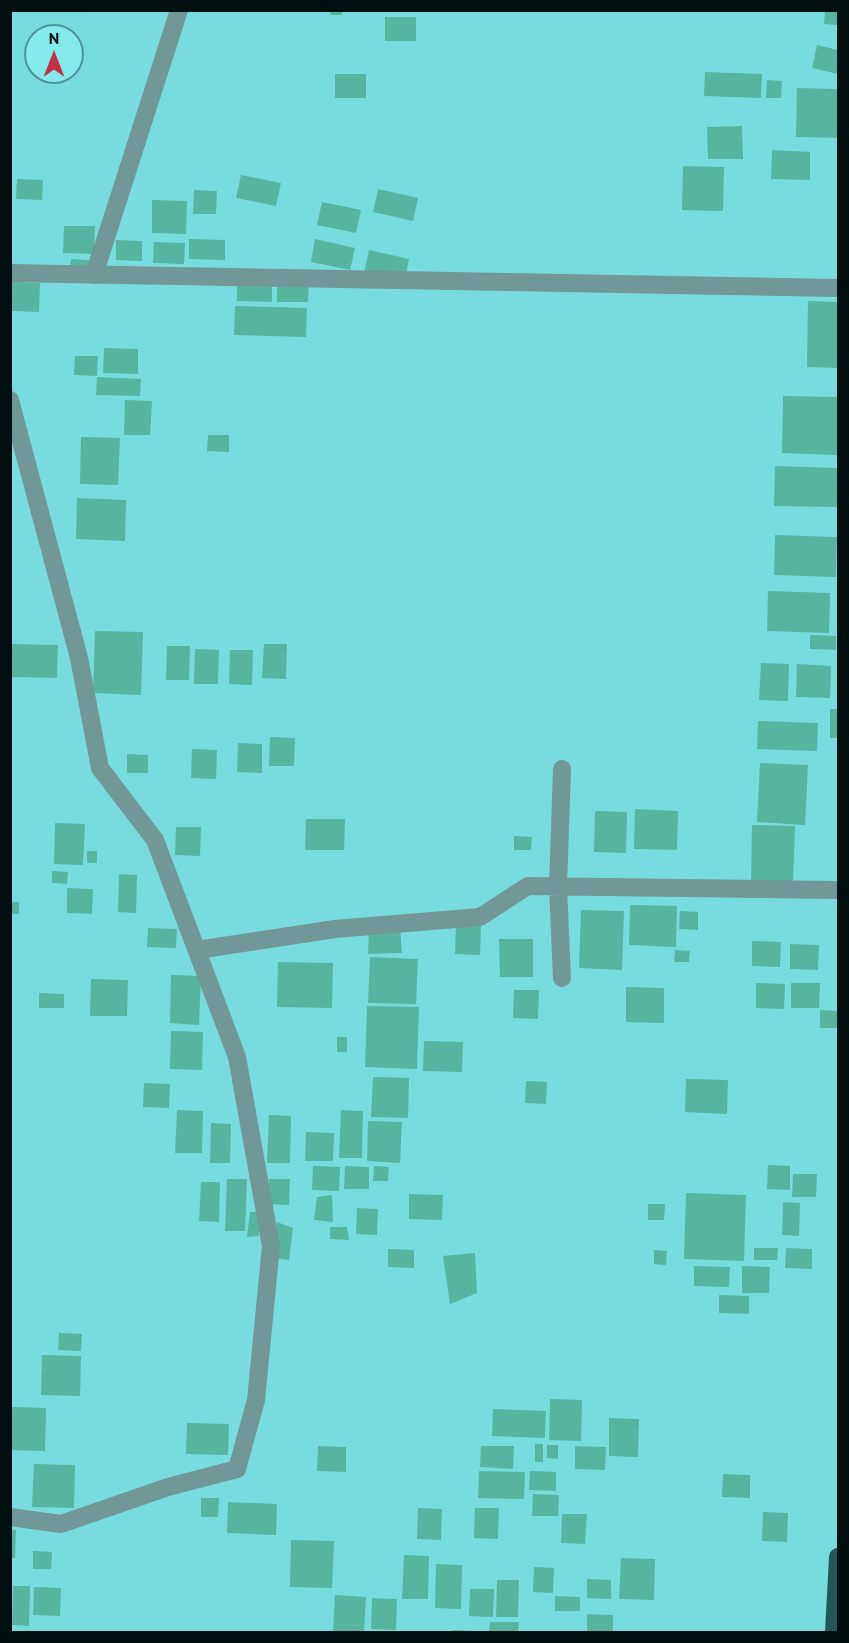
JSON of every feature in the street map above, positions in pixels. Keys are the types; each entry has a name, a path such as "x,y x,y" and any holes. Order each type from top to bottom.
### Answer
{"highway":[{"path":"834,1632 838,1557"}],"street":[{"path":"94,275 179,10"},
{"path":"10,273 838,288"},
{"path":"10,400 79,658 100,768 155,840 237,1057 271,1246 256,1400 237,1469 168,1487 61,1524 10,1518"},
{"path":"562,769 558,887 562,978"},
{"path":"197,950 336,929 480,917 528,886 838,890"}],"building":[{"path":"331,10 342,10 342,15 330,15"},
{"path":"825,10 838,10 838,25 824,24"},
{"path":"385,17 416,17 416,41 385,41"},
{"path":"817,45 838,50 838,74 812,68"},
{"path":"705,72 762,74 761,98 704,96"},
{"path":"335,74 366,74 366,98 335,98"},
{"path":"767,80 782,81 781,98 766,98"},
{"path":"797,88 838,89 838,138 796,137"},
{"path":"742,126 743,159 708,159 707,127"},
{"path":"772,150 810,152 810,180 771,179"},
{"path":"683,166 724,167 723,211 682,210"},
{"path":"241,175 281,183 276,206 236,198"},
{"path":"17,179 43,180 42,200 16,199"},
{"path":"378,189 418,198 413,221 373,212"},
{"path":"194,190 217,191 216,214 193,214"},
{"path":"152,200 187,201 186,234 152,233"},
{"path":"322,202 361,210 356,233 317,225"},
{"path":"64,226 95,226 94,254 63,253"},
{"path":"189,239 225,240 225,260 189,259"},
{"path":"315,239 355,248 350,270 311,262"},
{"path":"116,240 142,241 142,261 116,260"},
{"path":"154,242 185,243 184,264 153,263"},
{"path":"369,250 409,259 405,279 364,273"},
{"path":"71,259 103,261 70,272"},
{"path":"237,279 272,281 272,302 237,301"},
{"path":"277,280 309,281 308,302 277,302"},
{"path":"10,282 40,283 39,312 10,311"},
{"path":"808,301 838,302 838,368 807,367"},
{"path":"235,306 307,308 306,337 234,335"},
{"path":"104,348 138,349 138,374 103,373"},
{"path":"75,356 98,356 97,376 74,375"},
{"path":"97,377 141,379 140,396 96,395"},
{"path":"783,396 838,397 838,455 782,453"},
{"path":"125,400 152,401 150,435 124,435"},
{"path":"208,435 229,435 229,452 207,451"},
{"path":"81,437 120,438 118,485 80,484"},
{"path":"775,466 838,468 838,507 774,506"},
{"path":"77,498 126,500 125,541 76,539"},
{"path":"775,535 837,537 836,577 774,575"},
{"path":"768,591 830,593 829,633 767,631"},
{"path":"95,631 143,632 141,695 93,693"},
{"path":"810,635 836,636 836,650 810,649"},
{"path":"10,644 58,645 57,678 10,677"},
{"path":"264,644 287,644 286,679 262,678"},
{"path":"167,646 190,646 189,680 166,680"},
{"path":"195,649 219,650 218,684 194,684"},
{"path":"230,650 253,650 252,685 229,684"},
{"path":"761,663 789,664 788,701 759,700"},
{"path":"797,664 831,666 830,698 796,697"},
{"path":"830,709 838,709 838,738 830,738"},
{"path":"758,721 818,723 817,751 757,749"},
{"path":"270,737 295,738 294,766 269,766"},
{"path":"238,743 262,744 262,773 237,772"},
{"path":"192,749 217,750 216,779 191,778"},
{"path":"127,754 148,755 148,773 127,773"},
{"path":"760,763 808,765 805,825 757,822"},
{"path":"635,809 678,811 677,850 634,849"},
{"path":"595,811 627,812 626,853 594,852"},
{"path":"306,819 345,819 344,850 305,850"},
{"path":"55,823 85,824 83,865 54,864"},
{"path":"752,825 795,826 793,884 751,882"},
{"path":"176,827 201,827 200,856 175,855"},
{"path":"514,836 532,837 531,850 514,850"},
{"path":"87,851 97,851 97,863 87,863"},
{"path":"52,871 68,872 67,884 52,883"},
{"path":"119,874 137,875 136,913 118,912"},
{"path":"67,888 93,889 92,914 67,913"},
{"path":"10,902 19,902 19,914 10,914"},
{"path":"630,905 677,906 676,947 629,945"},
{"path":"581,910 624,911 622,970 579,968"},
{"path":"680,911 698,912 698,930 679,929"},
{"path":"456,925 481,926 480,955 455,954"},
{"path":"400,927 402,953 368,954 369,931"},
{"path":"148,928 177,929 176,948 147,947"},
{"path":"499,939 533,939 533,977 500,977"},
{"path":"752,941 781,942 780,967 752,966"},
{"path":"790,944 819,945 818,970 790,969"},
{"path":"675,950 690,951 689,962 674,962"},
{"path":"370,957 418,959 416,1004 368,1003"},
{"path":"278,962 333,963 332,1008 277,1007"},
{"path":"171,975 201,976 199,1025 170,1023"},
{"path":"91,979 128,980 127,1016 90,1016"},
{"path":"756,983 785,984 784,1009 756,1008"},
{"path":"791,983 820,983 819,1008 791,1008"},
{"path":"626,987 664,988 664,1023 626,1022"},
{"path":"514,990 539,990 538,1019 513,1018"},
{"path":"39,993 64,994 64,1008 39,1008"},
{"path":"367,1006 419,1007 417,1069 365,1067"},
{"path":"820,1010 838,1011 838,1028 820,1028"},
{"path":"171,1031 203,1032 202,1070 170,1069"},
{"path":"337,1037 347,1037 347,1052 337,1052"},
{"path":"424,1041 463,1042 462,1072 423,1071"},
{"path":"373,1077 409,1078 408,1118 371,1117"},
{"path":"686,1079 728,1080 727,1114 685,1112"},
{"path":"526,1081 547,1082 546,1104 525,1103"},
{"path":"144,1083 170,1084 169,1108 143,1107"},
{"path":"177,1110 203,1111 202,1153 175,1153"},
{"path":"341,1110 363,1111 362,1158 339,1158"},
{"path":"269,1115 291,1116 290,1163 267,1163"},
{"path":"368,1121 402,1122 400,1163 367,1161"},
{"path":"211,1123 231,1124 230,1163 210,1163"},
{"path":"306,1132 334,1133 333,1161 305,1161"},
{"path":"768,1165 790,1166 790,1190 767,1189"},
{"path":"313,1166 340,1167 339,1191 312,1190"},
{"path":"345,1166 369,1167 369,1189 344,1189"},
{"path":"374,1166 389,1167 388,1181 373,1181"},
{"path":"793,1174 817,1174 816,1197 792,1197"},
{"path":"227,1179 247,1179 245,1231 225,1231"},
{"path":"269,1179 290,1179 289,1205 268,1204"},
{"path":"201,1182 220,1182 219,1222 199,1221"},
{"path":"686,1193 746,1195 744,1261 684,1259"},
{"path":"409,1194 443,1195 442,1220 409,1219"},
{"path":"332,1195 333,1222 314,1220 317,1197"},
{"path":"783,1202 800,1203 799,1236 782,1235"},
{"path":"648,1204 665,1204 664,1220 648,1220"},
{"path":"357,1208 378,1209 377,1235 356,1234"},
{"path":"250,1212 261,1212 259,1236 247,1237"},
{"path":"277,1222 293,1228 289,1260 273,1258"},
{"path":"330,1227 347,1227 349,1240 330,1239"},
{"path":"754,1248 778,1248 777,1260 754,1260"},
{"path":"786,1248 812,1249 812,1269 785,1268"},
{"path":"388,1249 414,1250 414,1268 388,1267"},
{"path":"654,1250 667,1251 666,1265 654,1264"},
{"path":"475,1253 477,1293 450,1304 443,1256"},
{"path":"694,1266 730,1267 729,1287 694,1286"},
{"path":"742,1266 770,1267 769,1293 742,1293"},
{"path":"719,1295 749,1296 749,1314 719,1313"},
{"path":"59,1333 82,1334 81,1351 58,1350"},
{"path":"42,1355 81,1356 80,1396 41,1395"},
{"path":"550,1399 582,1400 581,1441 549,1440"},
{"path":"10,1407 46,1408 45,1451 10,1450"},
{"path":"493,1409 546,1411 545,1438 492,1436"},
{"path":"609,1418 639,1419 638,1457 609,1456"},
{"path":"187,1423 229,1424 228,1455 186,1454"},
{"path":"535,1444 543,1444 543,1462 535,1462"},
{"path":"547,1445 558,1445 558,1459 547,1458"},
{"path":"318,1446 346,1447 346,1472 317,1471"},
{"path":"481,1446 514,1446 513,1469 480,1467"},
{"path":"575,1446 606,1447 605,1470 575,1469"},
{"path":"34,1464 75,1465 74,1508 32,1507"},
{"path":"479,1471 525,1472 524,1499 478,1498"},
{"path":"530,1471 556,1472 556,1491 529,1490"},
{"path":"723,1474 750,1475 750,1498 722,1497"},
{"path":"533,1494 559,1495 558,1516 532,1516"},
{"path":"201,1498 219,1498 218,1517 201,1517"},
{"path":"228,1502 277,1504 276,1535 227,1533"},
{"path":"418,1508 442,1509 441,1540 417,1539"},
{"path":"475,1508 499,1508 498,1539 474,1538"},
{"path":"763,1512 788,1513 787,1542 762,1541"},
{"path":"562,1514 587,1514 585,1544 561,1543"},
{"path":"10,1530 16,1530 15,1558 10,1558"},
{"path":"291,1540 334,1541 332,1588 290,1587"},
{"path":"33,1551 52,1552 51,1569 33,1569"},
{"path":"404,1555 429,1556 428,1599 402,1599"},
{"path":"621,1558 655,1559 654,1600 619,1599"},
{"path":"436,1564 462,1565 461,1609 435,1608"},
{"path":"534,1567 554,1568 553,1593 533,1592"},
{"path":"587,1579 611,1580 611,1599 587,1598"},
{"path":"497,1580 519,1580 518,1617 496,1617"},
{"path":"13,1586 30,1586 29,1626 12,1625"},
{"path":"34,1587 61,1588 60,1616 33,1615"},
{"path":"470,1589 494,1589 493,1617 469,1616"},
{"path":"335,1595 366,1597 364,1632 333,1632"},
{"path":"555,1596 580,1597 580,1611 555,1611"},
{"path":"372,1598 397,1599 396,1630 371,1629"},
{"path":"587,1614 613,1615 613,1632 587,1632"},
{"path":"490,1622 519,1622 518,1632 489,1632"},
{"path":"453,1630 474,1631 474,1632 453,1632"}]}
